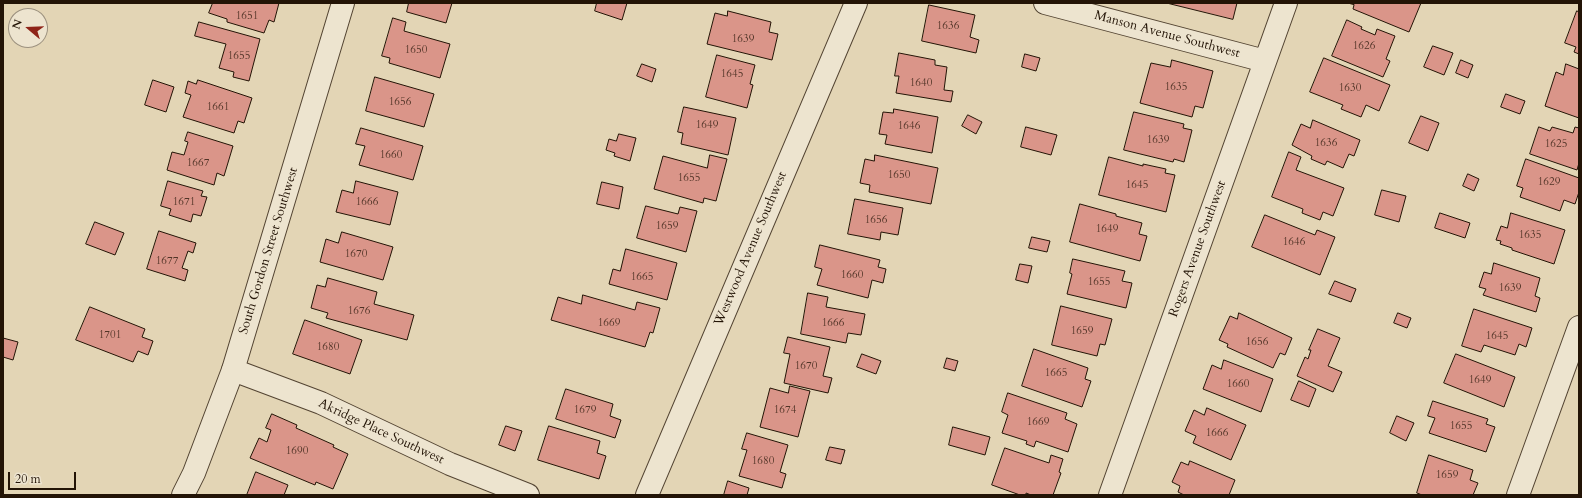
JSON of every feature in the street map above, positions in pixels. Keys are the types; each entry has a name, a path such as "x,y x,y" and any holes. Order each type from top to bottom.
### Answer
{"street":[{"name":"South Gordon Street Southwest","path":"184,495 194,473 233,370 343,3"},
{"name":"Westwood Avenue Southwest","path":"646,495 856,3"},
{"name":"Manson Avenue Southwest","path":"1045,3 1265,61"},
{"name":"Rogers Avenue Southwest","path":"1110,495 1286,3"},
{"path":"1518,495 1579,327"},
{"name":"Akridge Place Southwest","path":"233,370 321,403 450,464 528,495"}],"building":[{"path":"213,3 279,3 274,22 269,20 264,33 227,22 227,19 209,13"},
{"path":"409,3 452,3 446,23 407,12"},
{"path":"597,3 627,3 622,20 595,11"},
{"path":"1167,3 1237,3 1233,19"},
{"path":"1348,3 1421,3 1409,32 1353,9 1354,5"},
{"path":"929,5 975,15 970,37 979,40 976,53 922,41"},
{"path":"728,11 771,22 769,32 778,34 772,60 707,44 715,13 727,16"},
{"path":"1577,11 1579,12 1579,54 1574,52 1576,47 1565,43"},
{"path":"393,18 406,22 404,31 450,44 440,78 389,63 390,58 382,56"},
{"path":"1347,20 1362,27 1361,29 1375,35 1377,29 1395,36 1386,59 1390,61 1383,77 1332,56"},
{"path":"199,22 260,39 249,81 233,77 234,72 219,68 226,44 195,36"},
{"path":"1433,46 1453,53 1444,75 1424,67"},
{"path":"899,53 935,60 935,65 947,67 944,90 953,91 951,102 896,93 899,76 895,76"},
{"path":"1025,54 1040,58 1036,71 1022,67"},
{"path":"717,55 755,65 750,84 753,85 747,108 706,97"},
{"path":"1324,58 1390,85 1379,111 1366,105 1361,117 1341,109 1343,105 1310,92"},
{"path":"1172,60 1213,71 1203,108 1195,106 1192,117 1140,103 1151,63 1170,67"},
{"path":"1461,60 1473,65 1468,78 1456,73"},
{"path":"642,64 656,69 652,82 637,76"},
{"path":"1566,64 1579,69 1579,118 1545,106 1556,72 1563,75"},
{"path":"375,77 434,94 424,127 366,111"},
{"path":"153,80 174,87 166,112 145,105"},
{"path":"198,80 252,98 244,123 238,121 234,133 183,117 191,95 185,93 188,81 196,84"},
{"path":"1506,94 1525,101 1520,114 1501,107"},
{"path":"684,107 736,118 728,155 681,144 683,133 678,132"},
{"path":"894,109 938,117 932,153 885,144 887,135 879,134 883,112 893,113"},
{"path":"1134,112 1184,124 1183,128 1192,130 1184,162 1174,159 1173,162 1124,150"},
{"path":"968,115 982,122 976,134 962,126"},
{"path":"1421,116 1439,123 1428,151 1409,143"},
{"path":"1313,120 1360,140 1354,156 1349,154 1343,168 1327,161 1325,165 1311,159 1312,156 1292,145 1301,124 1310,128"},
{"path":"1026,127 1057,135 1051,155 1021,147"},
{"path":"1539,127 1550,131 1552,127 1573,133 1575,127 1579,128 1579,163 1577,170 1530,154"},
{"path":"361,128 423,146 413,180 359,165 365,146 356,144"},
{"path":"188,132 233,146 224,176 217,173 214,185 167,170 172,152 184,155 188,142 185,141"},
{"path":"619,134 636,138 630,161 614,156 615,153 606,150 609,139 616,141"},
{"path":"1289,152 1301,157 1296,170 1344,188 1333,216 1323,212 1320,220 1302,213 1303,209 1272,197"},
{"path":"710,155 727,159 716,201 704,198 703,203 654,189 663,156 707,168"},
{"path":"875,155 938,168 931,204 869,192 870,185 860,183 865,159 874,161"},
{"path":"1109,157 1143,166 1143,164 1166,169 1165,173 1175,175 1166,212 1099,195"},
{"path":"1526,159 1579,178 1579,192 1575,204 1564,200 1560,211 1520,197 1523,188 1517,186"},
{"path":"1468,174 1479,179 1474,191 1463,186"},
{"path":"168,181 203,191 201,196 207,197 201,216 193,214 191,222 169,215 171,209 161,206"},
{"path":"356,181 398,192 390,225 336,212 342,190 353,193"},
{"path":"602,182 623,187 619,209 597,204"},
{"path":"1382,190 1406,196 1399,222 1375,215"},
{"path":"855,199 903,208 898,235 881,232 880,240 848,234"},
{"path":"1080,204 1142,223 1139,234 1147,236 1140,261 1070,242"},
{"path":"646,206 678,214 680,207 697,211 686,252 637,238"},
{"path":"1440,213 1470,223 1465,238 1435,228"},
{"path":"1511,213 1565,230 1554,264 1512,250 1512,248 1500,244 1501,241 1496,240 1501,226 1507,228"},
{"path":"1265,215 1315,235 1317,230 1335,237 1320,275 1252,247"},
{"path":"95,222 124,233 115,255 86,244"},
{"path":"159,231 196,243 193,253 188,251 182,268 188,270 185,281 147,269"},
{"path":"342,232 393,247 383,280 320,262 326,239 338,243"},
{"path":"1032,237 1050,241 1047,252 1029,248"},
{"path":"820,245 880,260 878,267 886,269 883,283 872,280 868,298 817,285 822,269 815,267"},
{"path":"626,249 677,263 667,300 609,284 613,269 620,271"},
{"path":"1073,259 1125,271 1122,281 1132,283 1126,308 1067,294 1072,274 1070,273"},
{"path":"1494,263 1540,278 1535,296 1540,298 1536,312 1483,295 1486,289 1479,287 1484,272 1491,274"},
{"path":"1020,264 1032,266 1028,283 1016,280"},
{"path":"328,278 377,292 374,304 414,315 407,340 326,318 328,313 311,308 317,285 325,287"},
{"path":"1335,281 1356,289 1351,302 1329,294"},
{"path":"808,293 828,297 826,307 865,314 861,335 848,333 846,343 801,334"},
{"path":"583,295 635,310 637,302 660,308 653,333 650,332 645,347 551,320 558,297 581,304"},
{"path":"1061,306 1112,319 1105,345 1100,344 1097,356 1052,345"},
{"path":"90,307 145,329 142,337 153,341 148,355 138,351 133,362 76,340"},
{"path":"1474,309 1532,328 1526,347 1519,344 1515,355 1484,345 1481,352 1462,346"},
{"path":"1239,313 1292,338 1285,355 1280,353 1273,368 1227,347 1228,344 1219,340 1230,316 1237,319"},
{"path":"1398,313 1411,318 1407,328 1394,323"},
{"path":"305,320 362,340 350,374 293,354"},
{"path":"1318,329 1340,338 1328,366 1342,372 1333,392 1297,376 1305,357 1308,359 1311,350 1309,350"},
{"path":"788,337 830,347 823,376 832,378 828,393 784,383 790,354 784,353"},
{"path":"3,338 18,342 13,360 3,357"},
{"path":"1034,349 1088,368 1085,379 1091,381 1082,407 1022,386"},
{"path":"862,354 881,361 876,374 857,367"},
{"path":"1456,354 1515,377 1504,407 1444,383"},
{"path":"947,358 958,361 955,371 944,368"},
{"path":"1224,360 1273,379 1261,412 1203,389 1212,365 1221,369"},
{"path":"1299,381 1316,389 1309,407 1291,400"},
{"path":"790,386 810,391 798,437 760,427 770,388 788,393"},
{"path":"566,389 613,404 610,416 621,420 615,438 556,419"},
{"path":"1008,393 1067,413 1065,419 1077,424 1068,452 1036,441 1034,447 1026,444 1027,441 1002,433 1008,415 1002,412"},
{"path":"1433,401 1488,419 1486,424 1495,427 1486,452 1429,433 1435,418 1428,416"},
{"path":"1207,408 1246,425 1231,460 1193,443 1196,436 1185,431 1194,410 1204,415"},
{"path":"272,414 297,425 296,428 334,445 333,447 348,454 333,489 316,482 315,485 250,458 259,438 267,442 271,430 266,428"},
{"path":"1397,416 1414,423 1406,441 1390,433"},
{"path":"506,426 522,431 515,451 499,445"},
{"path":"549,426 600,441 597,453 606,456 599,479 538,460"},
{"path":"953,427 990,437 985,455 949,445"},
{"path":"747,433 788,445 780,472 786,474 782,488 739,476 747,450 742,449"},
{"path":"830,447 845,450 841,464 826,460"},
{"path":"1005,448 1049,463 1051,455 1063,459 1059,472 1061,473 1053,495 1031,495 1026,493 1026,495 1020,495 992,485"},
{"path":"1429,455 1473,470 1470,480 1478,483 1473,495 1422,495 1417,493"},
{"path":"1190,461 1235,480 1229,495 1184,495 1178,492 1180,486 1172,482 1181,462 1188,465"},
{"path":"256,472 288,485 284,495 247,495"},
{"path":"728,481 749,488 747,495 724,495"}]}
